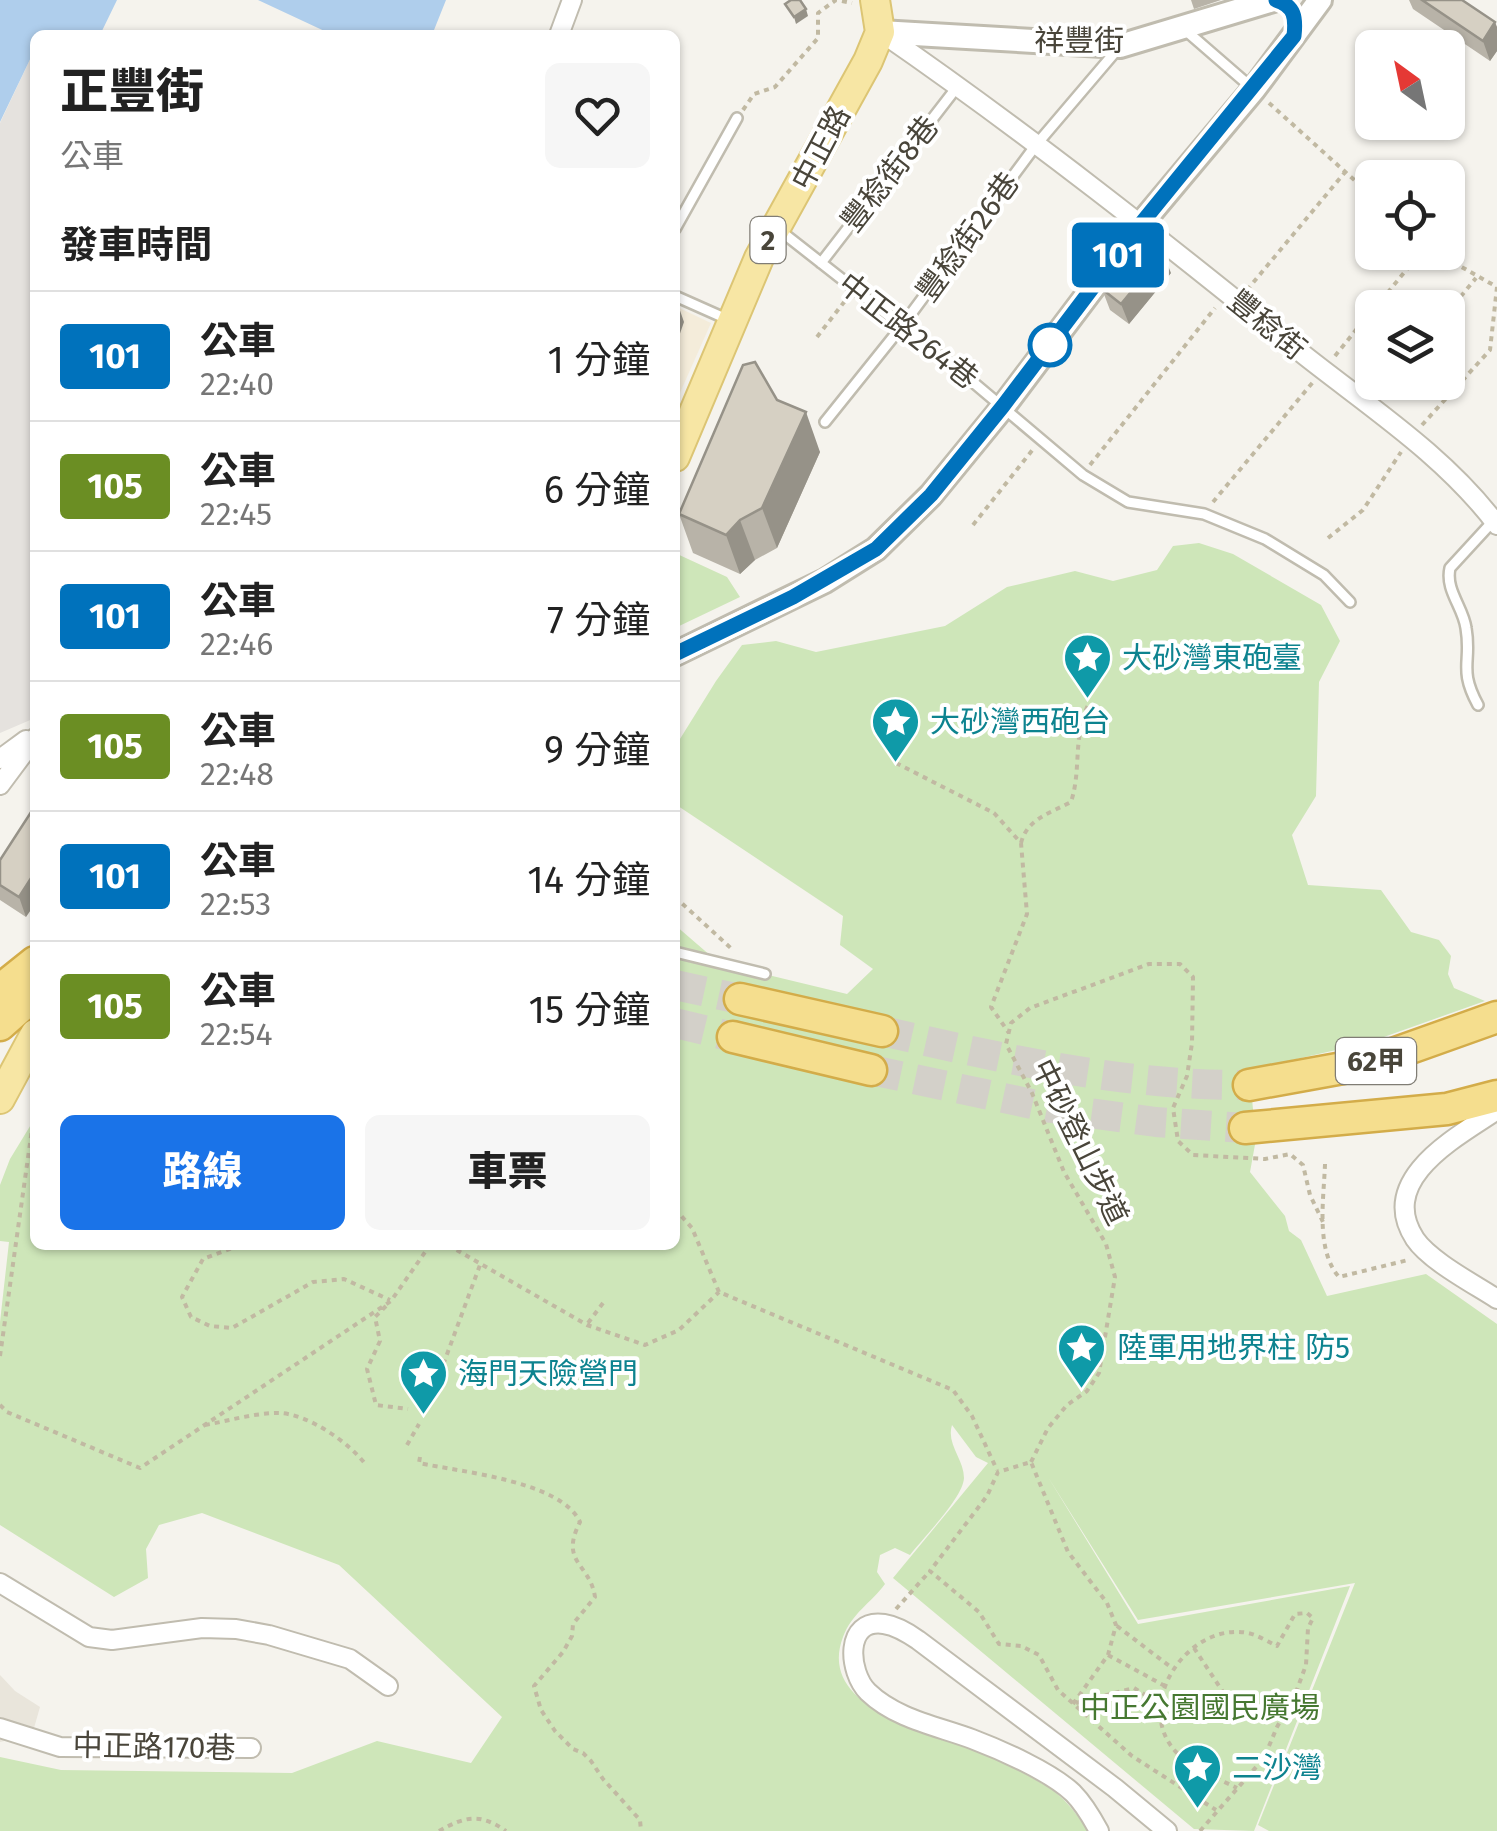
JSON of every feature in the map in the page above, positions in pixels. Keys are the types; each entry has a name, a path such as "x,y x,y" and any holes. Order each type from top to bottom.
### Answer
{"highway":[{"path":"0,990 30,966"},
{"path":"0,1025 30,998"},
{"path":"740,999 882,1031"},
{"name":"62甲","path":"1249,1086 1365,1064 1497,1017"},
{"path":"732,1037 871,1070"},
{"name":"62甲","path":"1246,1128 1447,1108 1497,1096"}],"main road":[{"name":"中正路","path":"680,446 751,274 868,61 877,12"},
{"path":"0,1072 30,1040"},
{"path":"0,1099 30,1043"}],"street":[{"path":"562,30 572,0"},
{"path":"1274,0 1290,6 1294,36"},
{"name":"祥豐街","path":"877,12 1120,46 1274,0"},
{"path":"680,650 793,597 876,549 931,495 1140,225 1254,90 1320,0"},
{"name":"豐稔街","path":"877,12 958,86 1233,297 1457,476 1496,521"},
{"path":"0,759 30,739"},
{"path":"0,785 30,743"},
{"path":"1497,1110 1434,1152 1417,1172 1406,1196 1407,1218 1415,1239 1497,1299"},
{"path":"0,1583 89,1637 112,1640 202,1628 252,1632 350,1658 388,1686"},
{"path":"1099,1831 1072,1792 1048,1776 975,1740 925,1724 866,1690 852,1663 860,1634 883,1623 909,1634 1166,1831"},
{"name":"中正路170巷","path":"0,1728 60,1747 251,1748"}],"lane":[{"path":"1182,28 1254,90"},
{"name":"豐稔街26巷","path":"825,422 902,326 1036,145 1120,46"},
{"name":"豐稔街8巷","path":"821,263 958,86"},
{"path":"680,219 738,118"},
{"name":"中正路264巷","path":"775,228 1003,406 1082,475 1128,502 1204,514 1264,540 1324,575 1350,602"},
{"path":"680,298 732,321"},
{"path":"1478,705 1466,682 1467,630 1448,578 1450,568 1496,521"},
{"path":"680,953 766,974"}],"path":[{"path":"738,118 754,94 776,87 818,38 818,13 836,0 877,12"},
{"path":"1254,90 1355,179"},
{"path":"1082,475 1346,170"},
{"path":"1390,290 1406,270"},
{"path":"1328,538 1363,510 1410,438 1490,350 1497,287 1463,270"},
{"path":"1465,291 1476,278"},
{"path":"817,337 854,289"},
{"path":"1204,514 1355,332"},
{"path":"973,525 1040,440"},
{"path":"1009,1032 990,1007 1027,914 1021,843 1024,829 1071,802 1076,785 1077,736 1089,703"},
{"path":"896,763 994,813 1021,843"},
{"path":"680,902 732,950 747,957"},
{"name":"中砂登山步道","path":"1031,1462 1048,1428 1099,1373 1115,1278 1106,1244 1064,1172 1032,1093 1006,1044 1011,1023 1030,1008 1149,964 1180,964 1193,976 1193,994 1187,1076 1173,1108 1178,1141 1193,1155 1264,1159 1290,1154 1303,1165 1310,1194 1324,1224"},
{"path":"0,1356 30,1143"},
{"path":"1325,1164 1324,1224 1330,1266 1339,1277 1432,1255"},
{"path":"680,1215 692,1228 719,1292 952,1390 972,1416 998,1472 988,1496 930,1571 883,1623"},
{"path":"227,1250 203,1259 182,1298 191,1318 210,1326 232,1328 313,1282 344,1278 392,1301"},
{"path":"408,1409 376,1404 366,1368 380,1340 375,1318 392,1301 427,1250"},
{"path":"456,1250 587,1326 645,1345 679,1330 719,1292"},
{"path":"426,1411 480,1265"},
{"path":"0,1405 7,1412 140,1468 392,1301"},
{"path":"587,1326 603,1303"},
{"path":"201,1426 279,1413 300,1418 358,1454 366,1466"},
{"path":"407,1445 419,1424"},
{"path":"420,1460 543,1490 574,1510 580,1522 571,1546 573,1556 592,1583 594,1598 572,1624 572,1636 563,1652 534,1686 535,1696 555,1731 572,1749 584,1752 640,1820 641,1831"},
{"path":"998,1472 1031,1462 1068,1552 1107,1603 1116,1625 1172,1668"},
{"path":"930,1571 979,1612 999,1644 1021,1646 1039,1655 1058,1690 1132,1756 1216,1810"},
{"path":"1200,1831 1264,1758 1295,1696 1306,1664 1308,1628 1314,1618 1307,1613 1295,1614 1276,1646 1249,1633 1209,1638 1172,1668 1160,1716 1177,1754 1237,1788"},
{"path":"1073,1704 1108,1655 1116,1625"},
{"path":"1194,1648 1227,1698"},
{"path":"1108,1655 1165,1686"},
{"path":"1073,1704 1134,1688 1160,1704"},
{"path":"439,1831 464,1818 491,1820 506,1831"}],"shaded area":[{"path":"30,60 30,720 0,733 0,123"},
{"path":"680,308 711,323 680,393"},
{"path":"0,1675 15,1691 40,1707 32,1735 0,1742"}],"green space":[{"name":"中正公園國民廣場","path":"1199,543 1233,554 1321,605 1340,641 1319,682 1316,796 1292,835 1308,885 1381,890 1411,932 1439,940 1451,956 1448,974 1454,988 1485,1001 1367,1043 1261,1067 1250,1079 1256,1139 1250,1172 1285,1216 1289,1231 1301,1240 1327,1296 1426,1274 1497,1324 1497,1831 1269,1831 1258,1825 1355,1583 1138,1620 1048,1477 1138,1624 1350,1586 1254,1831 1194,1829 893,1578 988,1463 976,1457 952,1425 951,1439 963,1471 962,1486 950,1507 910,1555 895,1548 880,1555 877,1572 885,1584 843,1637 839,1661 845,1682 860,1699 881,1713 989,1755 1049,1788 1068,1804 1088,1831 0,1831 0,1757 61,1770 292,1773 377,1741 471,1763 502,1717 339,1565 202,1513 159,1525 146,1549 148,1578 114,1597 0,1525 0,1322 9,1242 0,1241 0,1185 30,1126 30,1250 680,1250 680,929 719,963 847,994 873,969 840,945 843,916 680,807 680,739 716,681 742,645 776,641 816,652 945,626 1007,587 1075,571 1113,581 1157,570 1173,546"},
{"path":"680,555 727,577 740,597 680,626"}],"water":[{"path":"0,0 117,0 102,30 30,30 30,59 0,122"},
{"path":"258,0 446,0 434,30 322,30"}],"building":[{"path":"800,0 806,9 794,17 785,4"},
{"path":"1422,0 1462,0 1495,22 1483,41"},
{"path":"1144,237 1163,253 1121,304 1102,289"},
{"path":"755,362 777,400 806,412 762,508 740,520 726,535 680,512 743,365"},
{"path":"30,814 30,880 19,897 0,885 0,860"}],"tunnel":[{"path":"680,986 740,999"},
{"path":"680,1024 733,1037"},
{"path":"882,1031 1110,1076 1249,1085"},
{"path":"871,1070 1051,1108 1156,1122 1245,1128"}],"bus line":[{"name":"101","path":"680,652 824,581 876,549 931,495 1140,225 1254,90 1294,36 1296,22 1290,6 1276,0"}],"place":[{"name":"大砂灣東砲臺","path":"1087,700"},
{"name":"大砂灣西砲台","path":"895,764"},
{"name":"陸軍用地界柱 防5","path":"1082,1390"},
{"name":"海門天險營門","path":"423,1416"},
{"name":"二沙灣","path":"1197,1810"}]}
